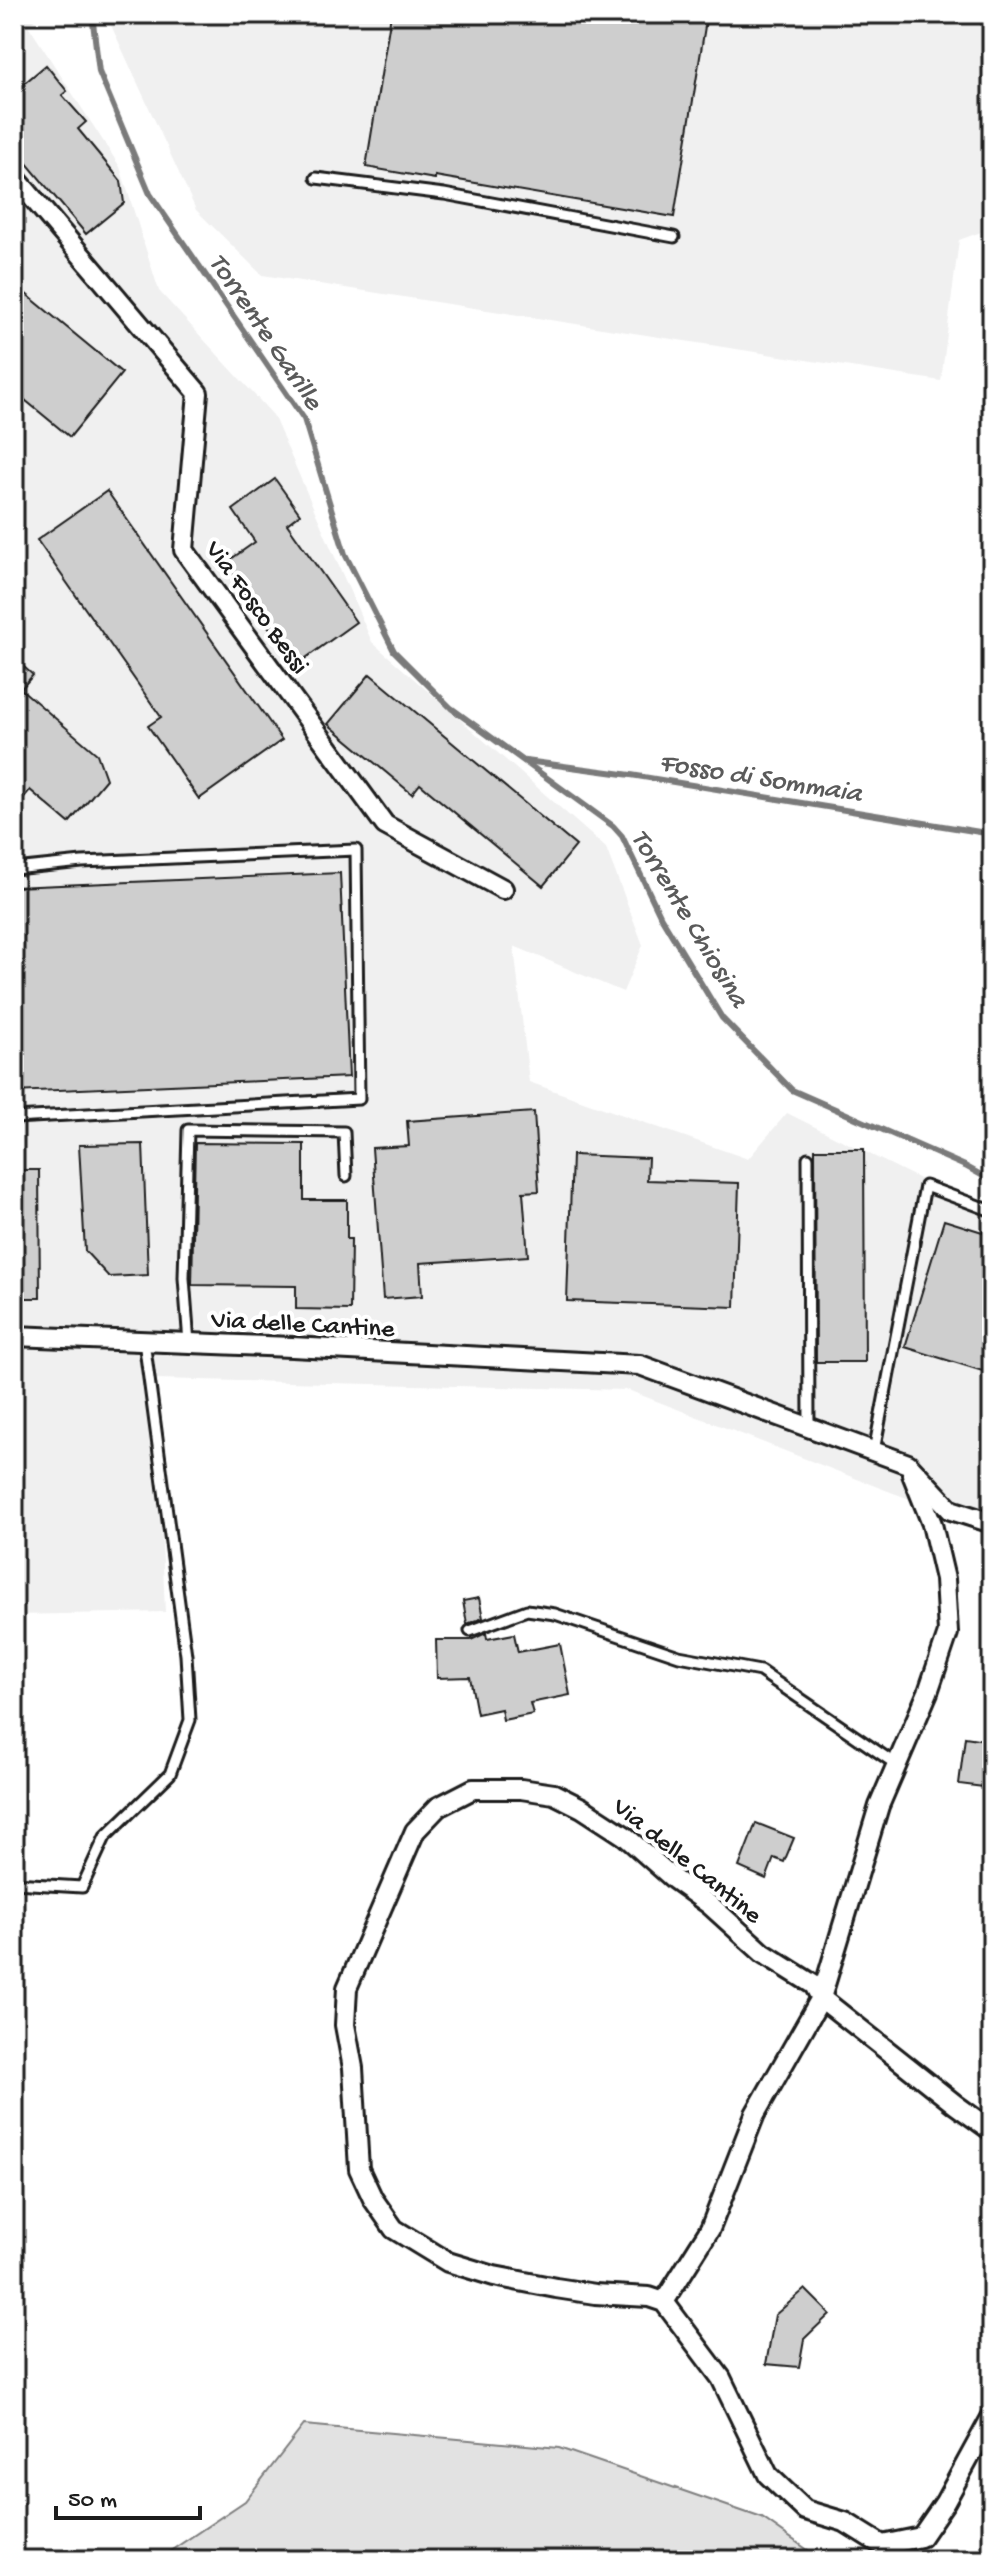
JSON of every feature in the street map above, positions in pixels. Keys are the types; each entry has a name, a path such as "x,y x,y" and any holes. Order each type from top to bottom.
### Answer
{"street":[{"name":"Via Fosco Bessi","path":"14,176 198,393 184,550 385,825 503,889"},
{"name":"Via delle Cantine","path":"14,1336 640,1365 908,1464 951,1510 992,1523"},
{"path":"908,1464 932,1524 945,1579 948,1633 928,1692 879,1806 821,1998 755,2114 710,2229 664,2302 721,2378 768,2475 805,2510 845,2522 882,2545 921,2537 945,2502 992,2416"},
{"name":"Via delle Cantine","path":"664,2302 649,2297 556,2288 494,2276 448,2262 394,2229 373,2199 359,2169 353,2068 345,2025 347,1988 415,1831 438,1807 473,1789 521,1789 554,1794 582,1808 625,1836 763,1953 814,1985 821,1998 992,2131"}],"lane":[{"path":"316,178 444,194 674,237"},
{"path":"14,869 82,862 356,850 359,1099 14,1118"},
{"path":"189,1343 184,1278 188,1130 344,1132 346,1176"},
{"path":"808,1158 809,1427"},
{"path":"874,1451 925,1186 992,1211"},
{"path":"14,1883 82,1887 105,1837 170,1774 190,1720 186,1655 144,1341"},
{"path":"470,1631 527,1610 555,1614 679,1656 760,1671 897,1765"}],"shaded area":[{"path":"14,14 43,14 28,25 120,167 159,291 273,415 372,642 606,848 643,945 623,992 514,946 529,1082 748,1159 787,1113 992,1215 992,1529 628,1390 155,1379 165,1612 14,1615"},
{"path":"109,14 991,14 992,228 959,240 941,381 262,275 196,210 110,23"},
{"path":"304,2425 559,2448 762,2518 822,2560 157,2560 245,2501"}],"building":[{"path":"391,14 707,14 674,217 366,167"},
{"path":"46,65 67,91 62,95 86,122 78,129 121,181 124,203 86,234 14,148 14,92"},
{"path":"14,284 122,373 70,437 14,391"},
{"path":"275,479 300,514 287,524 356,622 296,665 224,564 255,542 233,510"},
{"path":"107,491 282,740 199,799 148,726 161,717 37,540"},
{"path":"14,658 33,675 21,689 97,754 106,779 69,823 30,790 14,809"},
{"path":"370,674 576,846 543,886 420,784 412,794 328,724"},
{"path":"340,873 349,1077 14,1092 14,887"},
{"path":"534,1112 539,1191 523,1192 528,1256 420,1263 422,1296 383,1299 372,1148 409,1146 407,1121"},
{"path":"195,1143 304,1144 304,1200 347,1200 347,1239 351,1239 350,1310 296,1309 296,1286 192,1285"},
{"path":"143,1144 148,1275 109,1277 85,1251 79,1145"},
{"path":"815,1149 864,1149 865,1362 816,1362"},
{"path":"572,1155 648,1158 647,1180 739,1183 735,1307 567,1301"},
{"path":"14,1170 39,1170 40,1298 14,1298"},
{"path":"944,1220 992,1235 992,1374 905,1347"},
{"path":"479,1598 483,1618 467,1624 463,1601"},
{"path":"486,1633 487,1639 514,1634 518,1652 560,1644 570,1695 530,1703 533,1714 503,1720 501,1709 477,1714 470,1677 437,1678 436,1640 471,1640"},
{"path":"965,1737 992,1741 992,1788 959,1784"},
{"path":"756,1823 794,1838 784,1862 774,1858 766,1879 739,1867"},
{"path":"805,2289 830,2314 804,2339 799,2367 766,2364 775,2315"}],"waterway":[{"name":"Torrente Garille","path":"92,14 99,72 150,194 304,419 345,554 394,651 451,708 613,826 622,836 661,917 722,1018 792,1090 965,1166 992,1181"},
{"name":"Fosso di Sommaia","path":"526,761 631,775 992,834"}],"water label":[{"name":"Torrente Chiosina","path":"692,917"}]}
